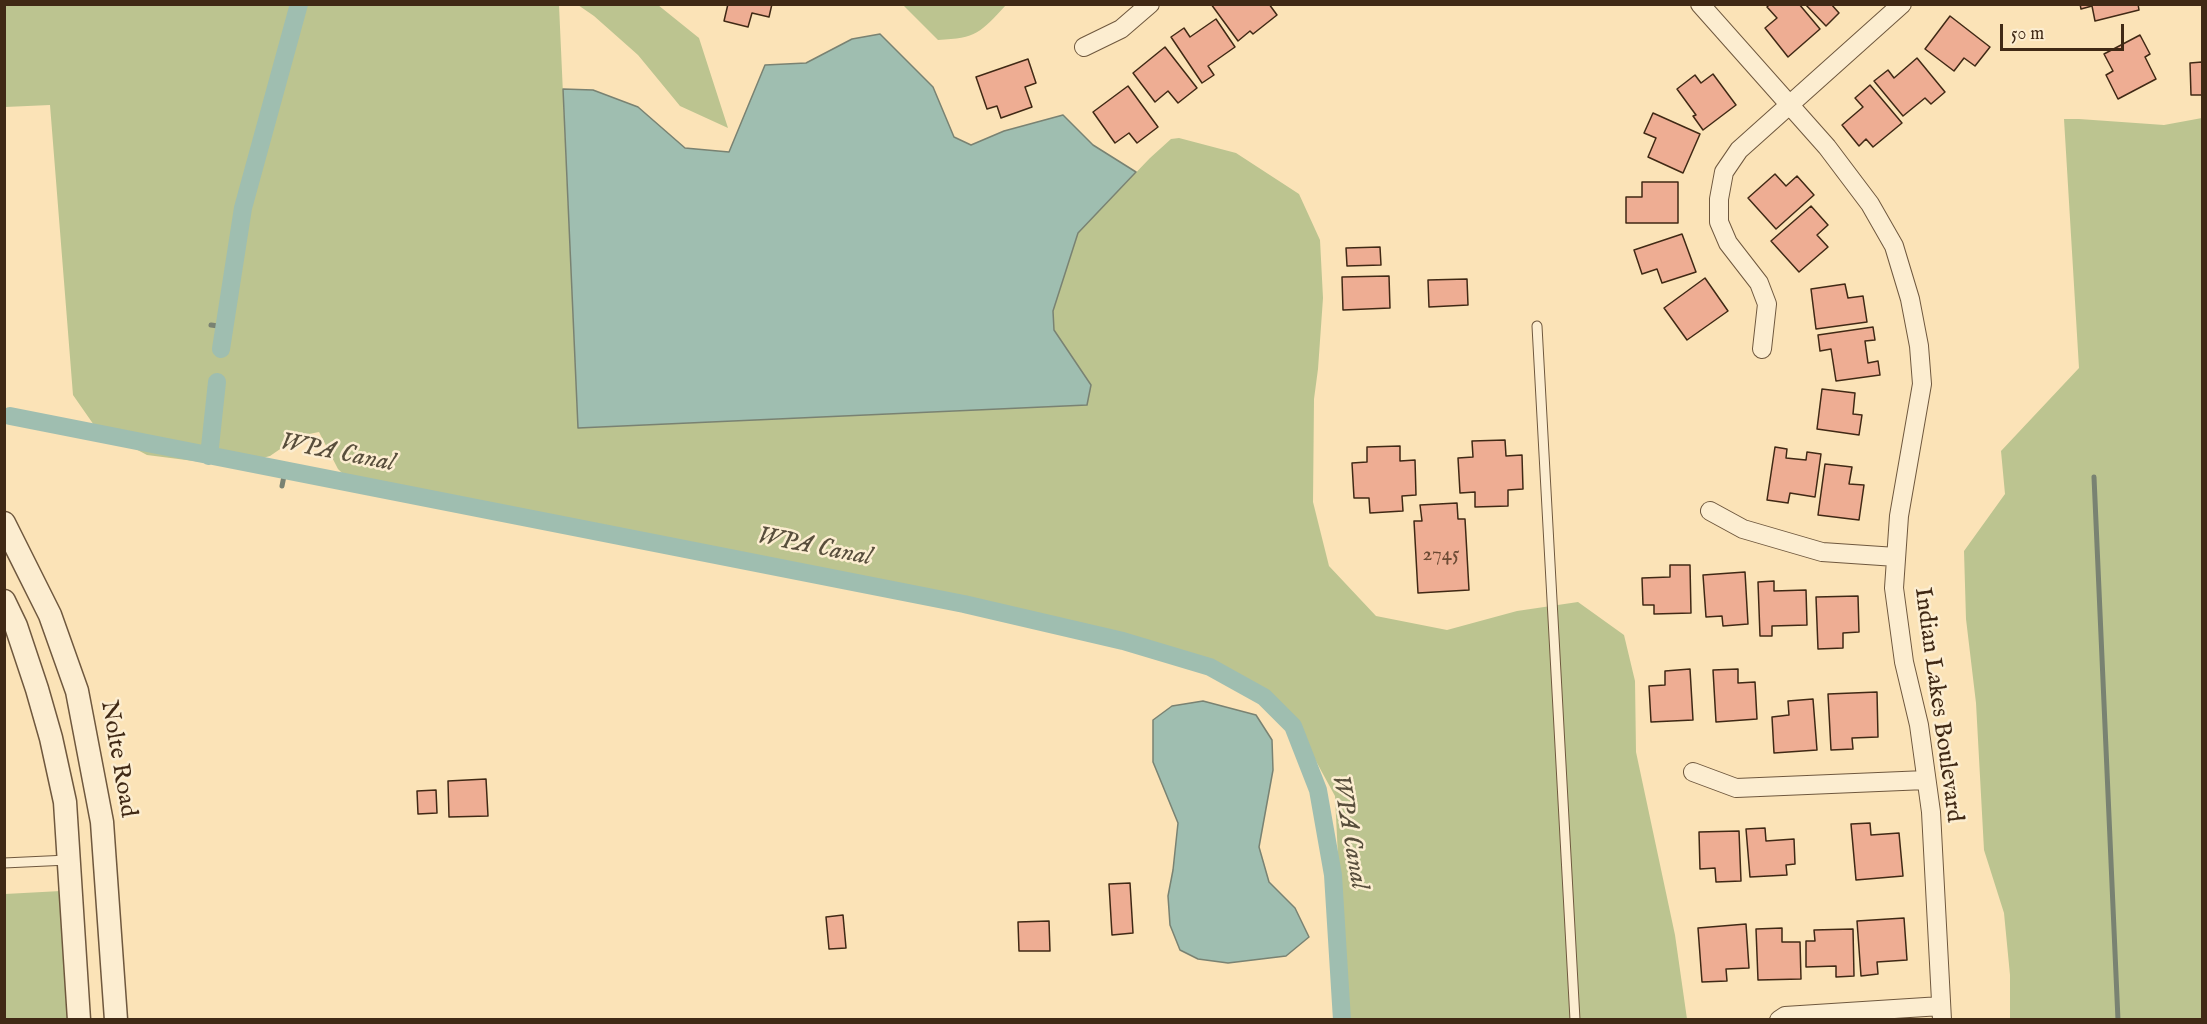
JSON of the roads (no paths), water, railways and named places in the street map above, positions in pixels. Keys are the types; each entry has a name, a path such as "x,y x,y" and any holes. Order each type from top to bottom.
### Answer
{"street":[{"path":"1084,47 1121,29 1150,4"},
{"name":"Indian Lakes Boulevard","path":"1700,4 1827,147 1870,204 1894,246 1910,299 1919,346 1922,384 1899,516 1894,588 1904,662 1919,725 1931,812 1942,1013"},
{"path":"1762,349 1767,304 1759,283 1728,243 1719,222 1719,200 1724,172 1739,150 1902,4"},
{"path":"1710,511 1743,529 1822,552 1896,558"},
{"name":"Nolte Road","path":"4,524 50,615 79,702 102,822 116,1020"},
{"path":"4,601 16,626 51,738 65,802 79,1020"},
{"path":"1693,772 1736,788 1926,780"},
{"path":"1779,1020 1785,1016 1942,1013"}],"lane":[{"path":"1538,326 1575,1020"},
{"path":"4,863 68,860"}],"waterway":[{"path":"221,349 243,208 299,4"},
{"path":"211,325 225,327"},
{"path":"209,456 217,382"},
{"name":"WPA Canal","path":"10,416 964,604 1123,641 1210,667 1264,697 1293,726 1318,790 1333,875 1342,1020"},
{"path":"282,486 285,471"},
{"path":"2094,477 2118,1020"}]}
